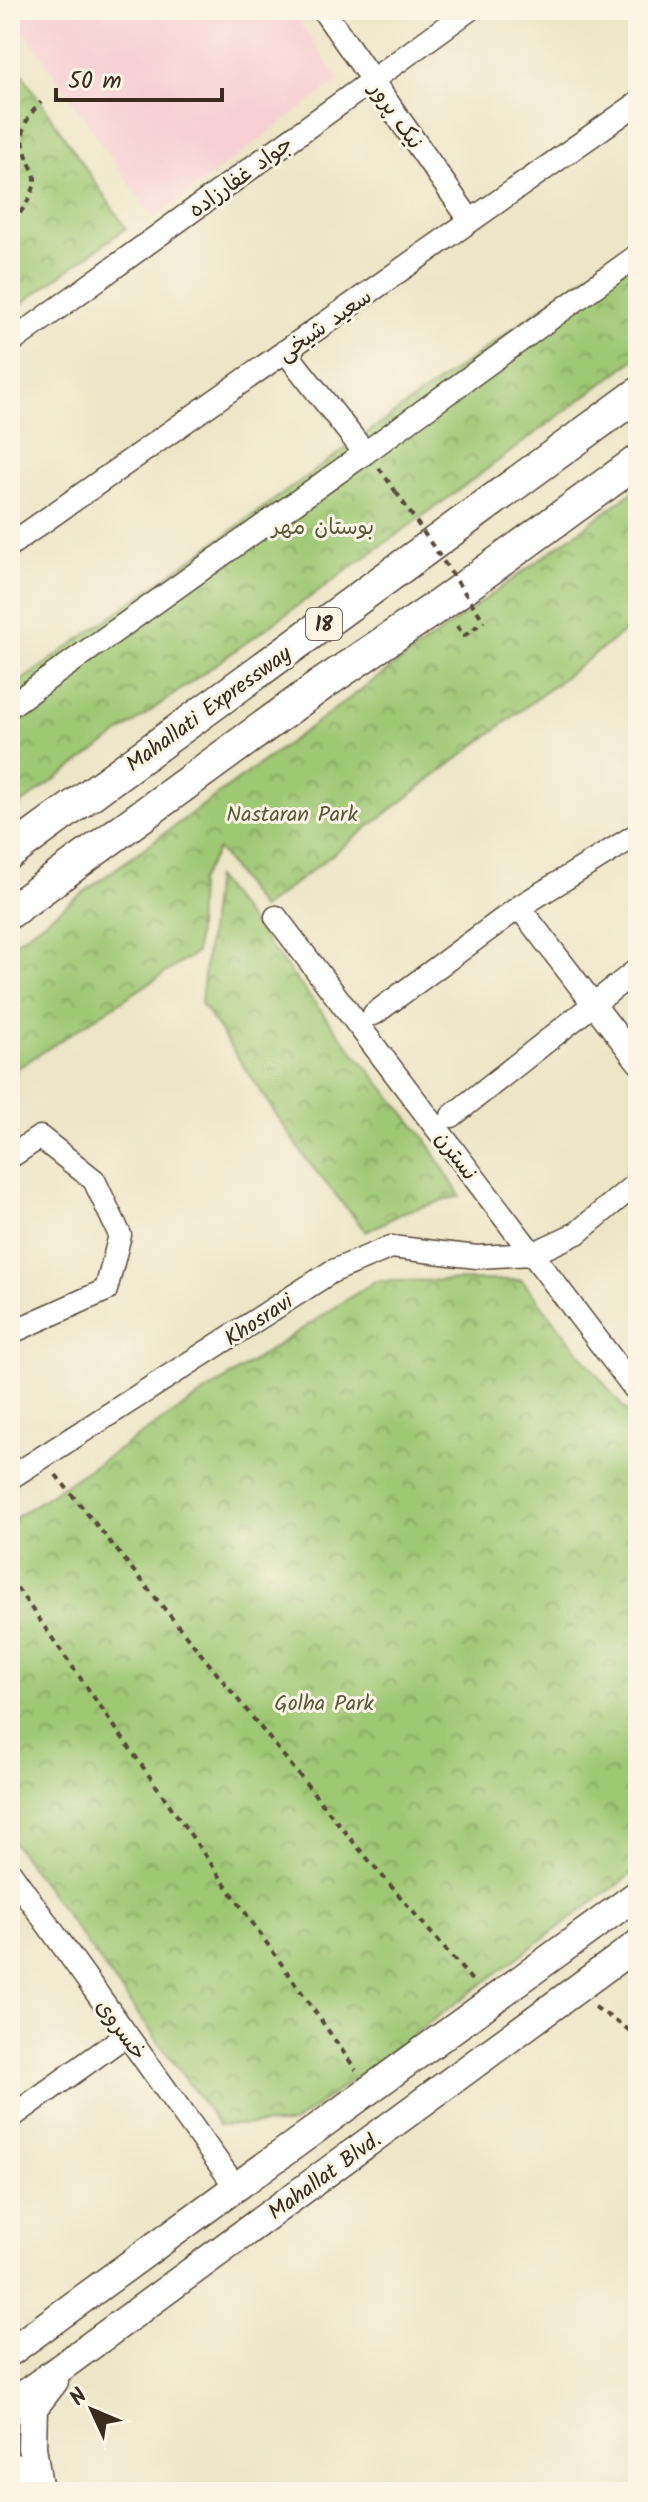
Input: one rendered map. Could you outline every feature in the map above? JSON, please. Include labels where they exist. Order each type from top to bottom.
[{"type":"highway","name":"Mahallati Expressway","points":[[10,853],[638,394]]},
{"type":"highway","name":"18","points":[[10,912],[321,685],[441,604],[638,461]]},
{"type":"highway","points":[[293,646],[285,673],[293,685],[321,685]]},
{"type":"highway","points":[[165,740],[196,743],[202,755],[188,782]]},
{"type":"main road","name":"Mahallat Blvd.","points":[[10,2352],[22,2334],[235,2186],[638,1894]]},
{"type":"main road","name":"Mahallat Blvd.","points":[[10,2405],[638,1944]]},
{"type":"main road","points":[[39,2492],[32,2447],[33,2408],[68,2362]]},
{"type":"main road","points":[[10,2466],[33,2492]]},
{"type":"street","name":"نیک پرور","points":[[323,10],[470,220]]},
{"type":"street","name":"جواد غفارزاده","points":[[10,343],[469,10]]},
{"type":"street","name":"سعید شیخی","points":[[10,545],[638,103]]},
{"type":"street","points":[[10,706],[638,255]]},
{"type":"street","points":[[285,351],[365,453]]},
{"type":"street","points":[[374,1014],[519,907],[638,834]]},
{"type":"street","points":[[519,907],[638,1062]]},
{"type":"street","name":"نسترن","points":[[276,917],[532,1254],[634,1379]]},
{"type":"street","points":[[452,1116],[638,969]]},
{"type":"street","points":[[10,1157],[40,1137],[94,1180],[120,1235],[106,1290],[10,1333]]},
{"type":"street","points":[[532,1254],[577,1233],[638,1182]]},
{"type":"street","name":"Khosravi","points":[[10,1478],[331,1272],[391,1247],[477,1257],[532,1254]]},
{"type":"street","name":"خسروی","points":[[10,1872],[18,1901],[126,2035],[235,2186]]},
{"type":"street","points":[[10,2118],[126,2035]]},
{"type":"path","points":[[20,213],[30,198],[35,177],[25,149],[23,132],[28,116],[41,102]]},
{"type":"path","points":[[380,470],[484,621],[464,636]]},
{"type":"path","points":[[42,1457],[355,1844],[489,2001]]},
{"type":"path","points":[[10,1578],[369,2088]]},
{"type":"path","points":[[573,1992],[638,2036]]},
{"type":"shaded area","points":[[10,10],[291,10],[339,80],[153,219]]},
{"type":"green space","points":[[10,56],[126,228],[10,312]]},
{"type":"green space","name":"بوستان مهر","points":[[638,239],[638,357],[452,495],[10,812],[10,689]]},
{"type":"green space","name":"Nastaran Park","points":[[638,488],[638,621],[261,909],[218,849],[199,882],[196,953],[10,1073],[10,946]]},
{"type":"green space","points":[[215,877],[425,1138],[460,1196],[404,1212],[366,1232],[306,1159],[201,1003]]},
{"type":"green space","name":"Golha Park","points":[[522,1280],[638,1426],[638,1869],[292,2124],[219,2125],[10,1838],[10,1521],[375,1281]]}]
